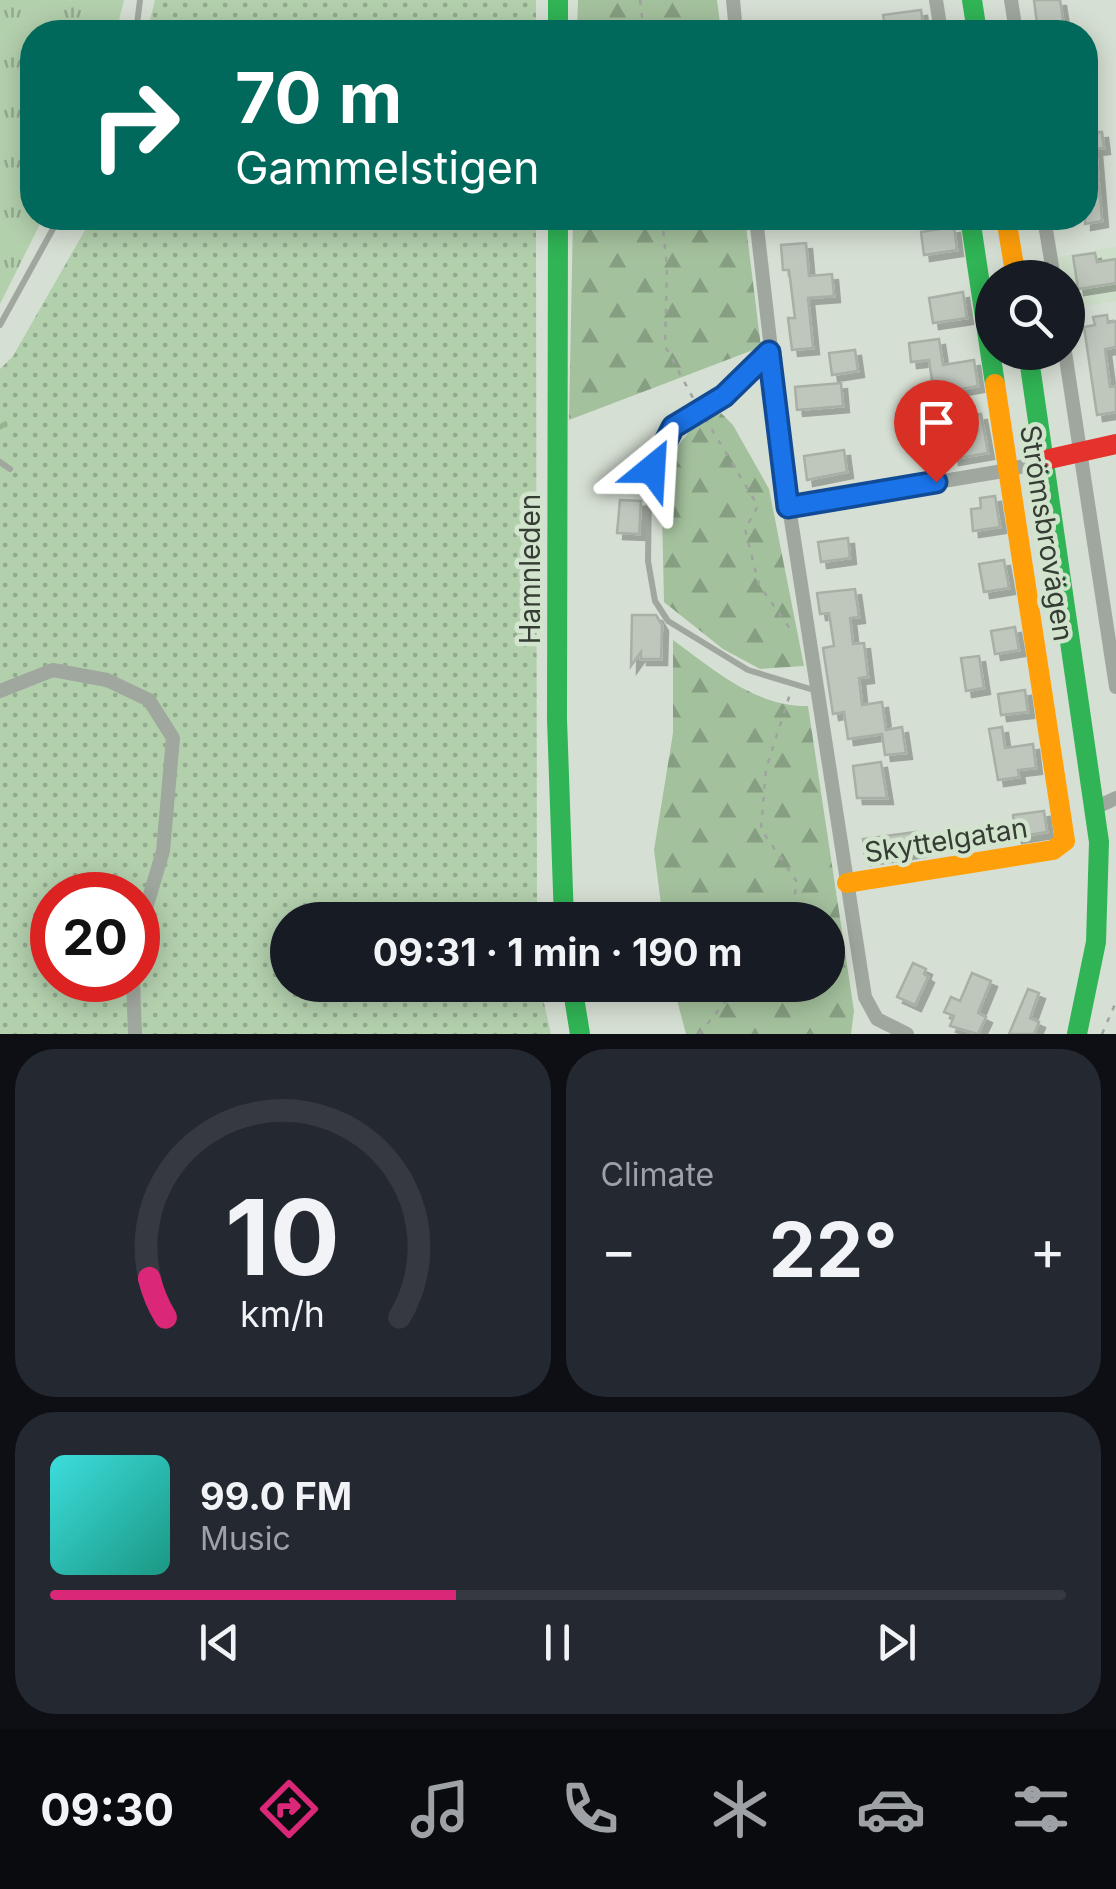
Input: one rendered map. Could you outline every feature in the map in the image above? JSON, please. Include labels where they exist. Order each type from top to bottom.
[{"type":"street","name":"Hamnleden","points":[[558,230],[558,719],[563,902]]},
{"type":"street","points":[[757,230],[788,507],[867,1004],[877,1019],[907,1034]]},
{"type":"street","name":"Strömsbrovägen","points":[[972,230],[1066,832],[1064,844],[1053,850]]},
{"type":"street","points":[[1008,230],[1013,260]]},
{"type":"street","points":[[1046,230],[1051,260]]},
{"type":"street","name":"Strömsbrovägen","points":[[1031,370],[1106,802],[1108,846],[1096,942],[1077,1034]]},
{"type":"street","name":"Strömsbrovägen","points":[[1068,370],[1116,687]]},
{"type":"street","points":[[788,507],[1009,470],[1080,449],[1116,444]]},
{"type":"street","points":[[0,691],[53,670],[107,680],[149,700],[173,738],[163,851],[157,872]]},
{"type":"street","name":"Skyttelgatan","points":[[847,884],[1053,850]]},
{"type":"street","points":[[134,1002],[135,1034]]},
{"type":"street","points":[[575,1002],[580,1034]]},
{"type":"lane","points":[[0,325],[52,230]]},
{"type":"lane","points":[[769,352],[724,396],[668,432],[652,469],[648,561],[656,601],[668,622],[748,670],[818,692]]},
{"type":"lane","points":[[0,462],[10,470]]},
{"type":"path","points":[[663,230],[667,268],[664,346],[758,506],[745,529],[759,585],[799,641]]},
{"type":"path","points":[[793,685],[766,769],[761,828],[797,882],[793,902]]},
{"type":"path","points":[[699,1034],[725,1002]]},
{"type":"path","points":[[1102,1034],[1116,1002]]},
{"type":"shaded area","points":[[1116,247],[1116,301],[1085,306],[1085,260],[1058,257]]},
{"type":"green space","points":[[0,0],[124,0],[119,20],[20,20],[20,230],[37,230],[0,304]]},
{"type":"green space","points":[[155,0],[536,0],[536,20],[150,20]]},
{"type":"green space","points":[[578,0],[717,0],[720,20],[577,20]]},
{"type":"green space","points":[[85,230],[536,230],[537,902],[270,902],[270,1002],[544,1002],[551,1034],[0,1034],[0,369],[13,356]]},
{"type":"green space","points":[[573,230],[746,230],[761,347],[569,420]]},
{"type":"green space","points":[[721,413],[733,425],[769,489],[804,666],[760,669],[723,649],[664,602],[661,467],[697,422]]},
{"type":"green space","points":[[673,640],[736,685],[771,700],[808,706],[838,902],[661,902],[654,850],[673,733]]},
{"type":"green space","points":[[845,951],[854,1011],[851,1034],[686,1034],[678,1002],[845,1002]]},
{"type":"building","points":[[1034,0],[1060,0],[1063,20],[1036,20]]},
{"type":"building","points":[[921,10],[922,20],[884,20],[883,15]]},
{"type":"building","points":[[1098,132],[1102,132],[1104,148],[1098,149]]},
{"type":"building","points":[[1098,173],[1102,221],[1098,222]]},
{"type":"building","points":[[954,230],[957,250],[924,255],[921,232]]},
{"type":"building","points":[[806,243],[809,276],[832,274],[834,296],[808,298],[813,348],[792,350],[788,318],[795,318],[789,270],[783,270],[781,245]]},
{"type":"building","points":[[1095,253],[1097,262],[1116,259],[1116,283],[1085,288],[1085,260],[1074,260],[1073,256]]},
{"type":"building","points":[[963,292],[967,318],[933,323],[929,298]]},
{"type":"building","points":[[1107,315],[1108,323],[1116,321],[1116,347],[1105,349],[1110,387],[1116,386],[1116,412],[1097,415],[1085,334],[1085,327],[1095,325],[1093,317]]},
{"type":"building","points":[[939,339],[943,365],[974,360],[978,386],[934,394],[929,360],[911,362],[909,343]]},
{"type":"building","points":[[855,350],[858,371],[832,375],[829,353]]},
{"type":"building","points":[[841,383],[843,406],[797,410],[795,387]]},
{"type":"building","points":[[981,414],[988,453],[953,459],[949,426],[960,425],[963,417]]},
{"type":"building","points":[[844,450],[847,472],[807,480],[804,456]]},
{"type":"building","points":[[995,496],[1000,527],[973,531],[971,509],[981,508],[980,498]]},
{"type":"building","points":[[620,500],[641,501],[639,534],[617,533]]},
{"type":"building","points":[[848,538],[850,558],[821,562],[818,542]]},
{"type":"building","points":[[1004,560],[1009,588],[984,592],[979,564]]},
{"type":"building","points":[[855,589],[859,617],[850,618],[853,644],[864,643],[868,677],[859,678],[862,705],[882,702],[886,730],[902,727],[906,753],[885,755],[882,734],[848,739],[844,712],[833,714],[823,648],[834,646],[829,613],[820,614],[817,593]]},
{"type":"building","points":[[632,615],[656,615],[662,625],[661,659],[641,659],[641,652],[631,666]]},
{"type":"building","points":[[1015,627],[1019,650],[995,654],[991,631]]},
{"type":"building","points":[[979,656],[984,688],[966,691],[961,658]]},
{"type":"building","points":[[1025,690],[1028,712],[1001,715],[998,694]]},
{"type":"building","points":[[1002,727],[1005,748],[1033,744],[1036,768],[1018,770],[1019,777],[998,780],[989,729]]},
{"type":"building","points":[[881,762],[887,798],[857,798],[853,766]]},
{"type":"building","points":[[1044,811],[1047,832],[1016,837],[1013,815]]},
{"type":"building","points":[[916,832],[919,851],[865,859],[863,839]]},
{"type":"building","points":[[913,963],[926,969],[924,974],[928,977],[915,1005],[897,997]]},
{"type":"building","points":[[972,973],[991,981],[978,1013],[986,1017],[978,1034],[950,1026],[954,1016],[944,1012],[951,997],[960,1001]]},
{"type":"building","points":[[1028,989],[1039,993],[1030,1018],[1039,1022],[1034,1034],[1009,1034]]},
{"type":"waterway","points":[[0,427],[5,424]]},
{"type":"traffic: fast","points":[[558,0],[558,20]]},
{"type":"traffic: fast","points":[[972,0],[975,20]]},
{"type":"traffic: fast","points":[[558,230],[557,719],[563,902]]},
{"type":"traffic: fast","points":[[972,230],[995,384]]},
{"type":"traffic: fast","points":[[1031,370],[1099,842],[1096,942],[1077,1034]]},
{"type":"traffic: fast","points":[[575,1002],[580,1034]]},
{"type":"traffic: slow","points":[[1008,230],[1013,260]]},
{"type":"traffic: slow","points":[[847,883],[1053,850],[1065,841],[995,384]]},
{"type":"traffic: jam","points":[[1045,460],[1116,444]]},
{"type":"route","points":[[652,469],[673,427],[724,396],[769,352],[788,507],[936,482]]}]
